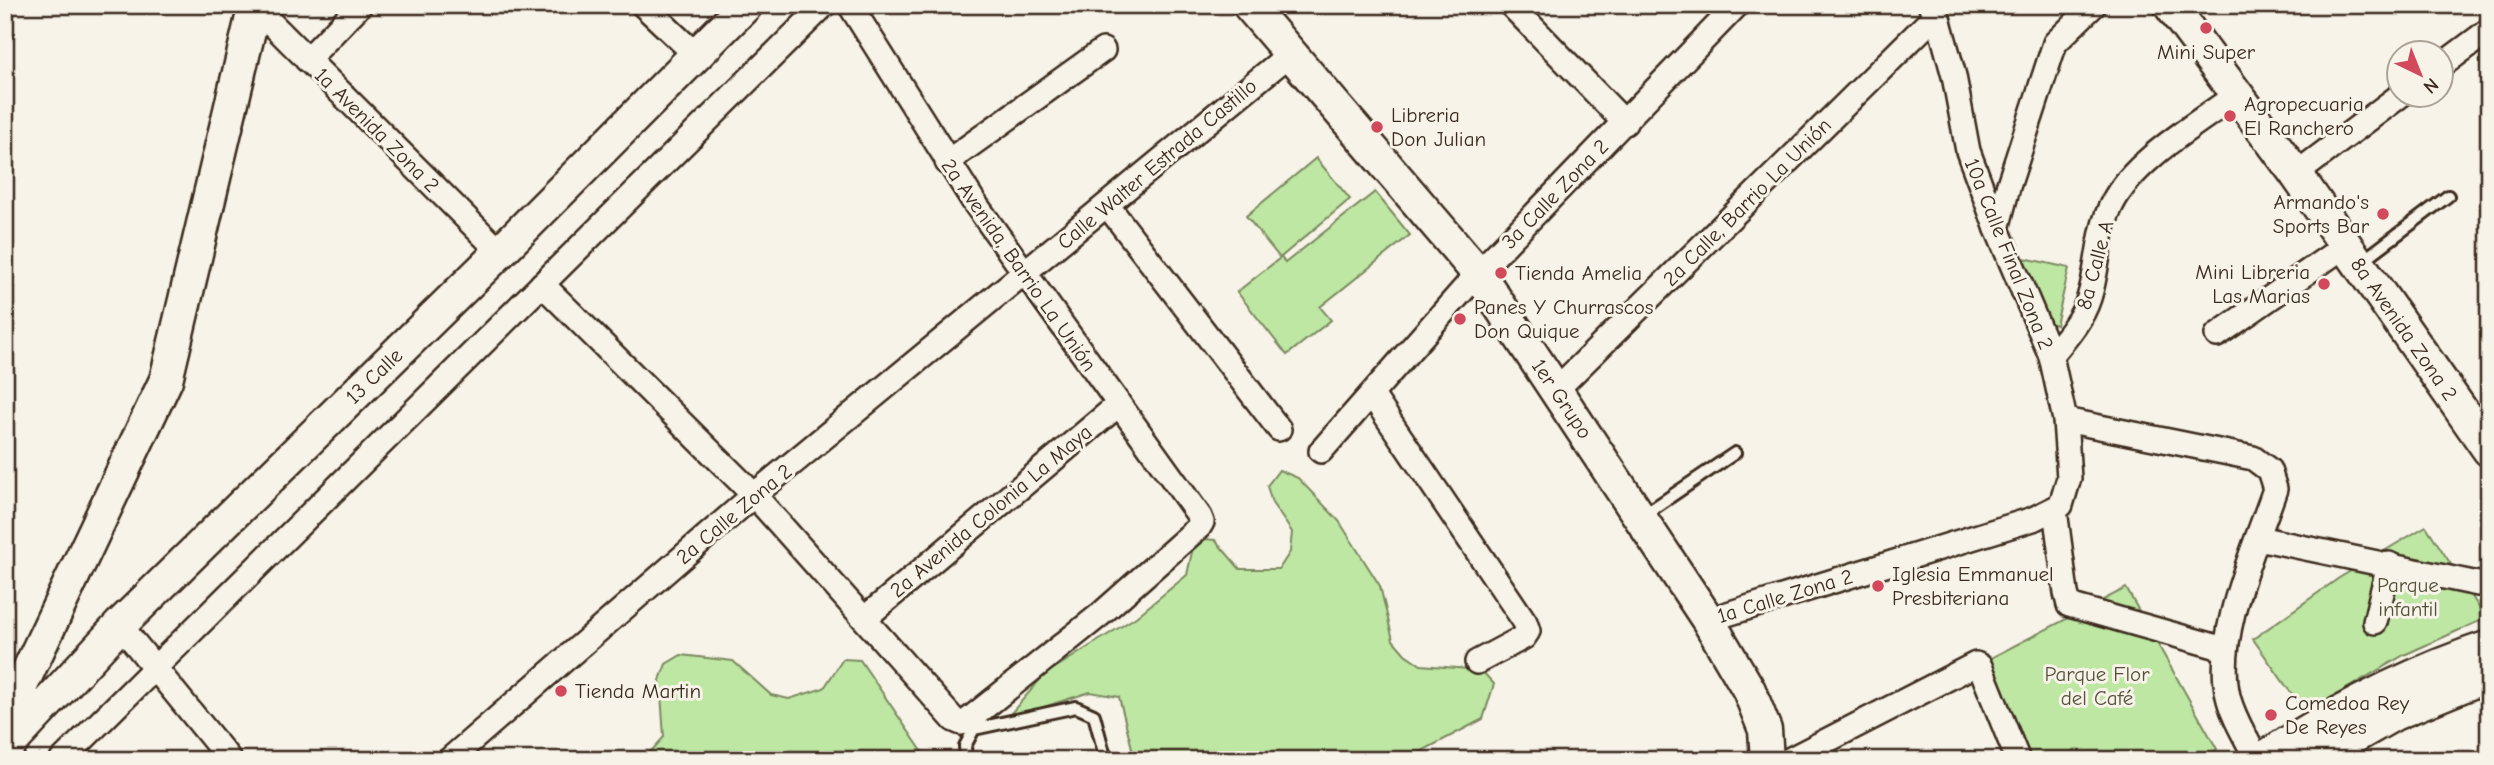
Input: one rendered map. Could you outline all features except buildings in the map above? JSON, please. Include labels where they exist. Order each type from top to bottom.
[{"type":"street","points":[[307,60],[360,5]]},
{"type":"street","points":[[642,5],[696,55]]},
{"type":"street","name":"13 Calle","points":[[5,749],[120,625],[500,252],[746,5]]},
{"type":"street","points":[[62,760],[824,5]]},
{"type":"street","name":"2a Avenida, Barrio La Unión","points":[[850,5],[947,162],[1024,275],[1202,522],[1101,614],[966,722],[954,720],[865,618]]},
{"type":"street","name":"1er Grupo","points":[[1249,5],[1478,273],[1708,620],[1749,690],[1765,730],[1767,760]]},
{"type":"street","points":[[1511,5],[1625,123]]},
{"type":"street","name":"3a Calle Zona 2","points":[[1321,451],[1478,273],[1737,5]]},
{"type":"street","points":[[1997,229],[2055,43],[2094,5]]},
{"type":"street","name":"8a Avenida Zona 2","points":[[2170,5],[2296,174],[2489,450]]},
{"type":"street","points":[[5,720],[166,380],[255,6]]},
{"type":"street","name":"1a Avenida Zona 2","points":[[255,6],[500,252]]},
{"type":"street","name":"10a Calle Final Zona 2","points":[[1934,10],[1954,76],[1968,151],[1997,229],[2051,356],[2065,419],[2069,478],[2058,507]]},
{"type":"street","name":"2a Calle, Barrio La Unión","points":[[1556,390],[1934,10]]},
{"type":"street","points":[[2456,54],[2489,30]]},
{"type":"street","points":[[947,162],[1104,50]]},
{"type":"street","name":"Calle Walter Estrada Castillo","points":[[1024,275],[1291,53]]},
{"type":"street","name":"8a Calle A","points":[[2051,356],[2080,318],[2089,299],[2103,230],[2111,205],[2123,186],[2141,165],[2236,95]]},
{"type":"street","points":[[2296,174],[2386,106]]},
{"type":"street","points":[[1107,205],[1279,429]]},
{"type":"street","points":[[2217,335],[2352,254]]},
{"type":"street","name":"2a Calle Zona 2","points":[[449,760],[754,495],[1024,275]]},
{"type":"street","points":[[542,284],[754,495],[865,618]]},
{"type":"street","points":[[1372,395],[1525,622],[1528,631],[1524,637],[1477,662]]},
{"type":"street","name":"2a Avenida Colonia La Maya","points":[[865,618],[1118,405]]},
{"type":"street","points":[[2065,419],[2253,458],[2269,470],[2275,489],[2230,622],[2224,660],[2228,697],[2259,760],[2346,707],[2426,671],[2489,647]]},
{"type":"street","points":[[2058,507],[2069,606],[2225,649]]},
{"type":"street","name":"1a Calle Zona 2","points":[[1708,620],[2034,519],[2058,507]]},
{"type":"street","points":[[2258,538],[2478,584]]},
{"type":"street","points":[[2375,622],[2389,564]]},
{"type":"street","points":[[120,625],[230,760]]},
{"type":"street","points":[[1789,760],[1976,664],[1980,666],[2018,760]]},
{"type":"street","points":[[2313,760],[2394,714],[2489,675]]},
{"type":"lane","points":[[2352,254],[2448,196]]},
{"type":"lane","points":[[1640,517],[1735,453]]},
{"type":"lane","points":[[966,760],[965,746],[974,729],[1076,707],[1094,715],[1106,760]]},
{"type":"green space","points":[[1316,158],[1350,199],[1281,257],[1285,263],[1375,192],[1410,235],[1320,307],[1331,320],[1287,355],[1237,292],[1280,258],[1246,216]]},
{"type":"green space","points":[[2024,258],[2069,268],[2056,325],[2042,321],[2017,265]]},
{"type":"green space","points":[[1279,470],[1298,478],[1339,521],[1380,586],[1393,640],[1405,654],[1421,665],[1481,670],[1494,684],[1483,719],[1420,752],[1415,760],[1135,760],[1119,697],[1090,692],[1006,719],[1044,675],[1136,617],[1187,575],[1195,538],[1215,540],[1240,569],[1279,569],[1290,552],[1292,532],[1272,503],[1267,486]]},
{"type":"green space","name":"Parque infantil","points":[[2426,526],[2486,618],[2404,655],[2305,713],[2253,639],[2339,578]]},
{"type":"green space","name":"Parque Flor del Café","points":[[2126,588],[2217,749],[2202,760],[2032,760],[1983,662]]},
{"type":"green space","points":[[681,655],[733,661],[771,695],[789,699],[824,688],[843,659],[860,660],[928,760],[643,760],[664,737],[660,680],[666,664]]},
{"type":"place","name":"Mini Super","points":[[2206,28]]},
{"type":"place","name":"Agropecuaria El Ranchero","points":[[2230,116]]},
{"type":"place","name":"Libreria Don Julian","points":[[1377,127]]},
{"type":"place","name":"Armando's Sports Bar","points":[[2383,214]]},
{"type":"place","name":"Tienda Amelia","points":[[1501,273]]},
{"type":"place","name":"Mini Libreria Las Marias","points":[[2324,284]]},
{"type":"place","name":"Panes Y Churrascos Don Quique","points":[[1460,319]]},
{"type":"place","name":"Iglesia Emmanuel Presbiteriana","points":[[1878,586]]},
{"type":"place","name":"Tienda Martin","points":[[561,691]]},
{"type":"place","name":"Comedoa Rey De Reyes","points":[[2271,715]]}]
